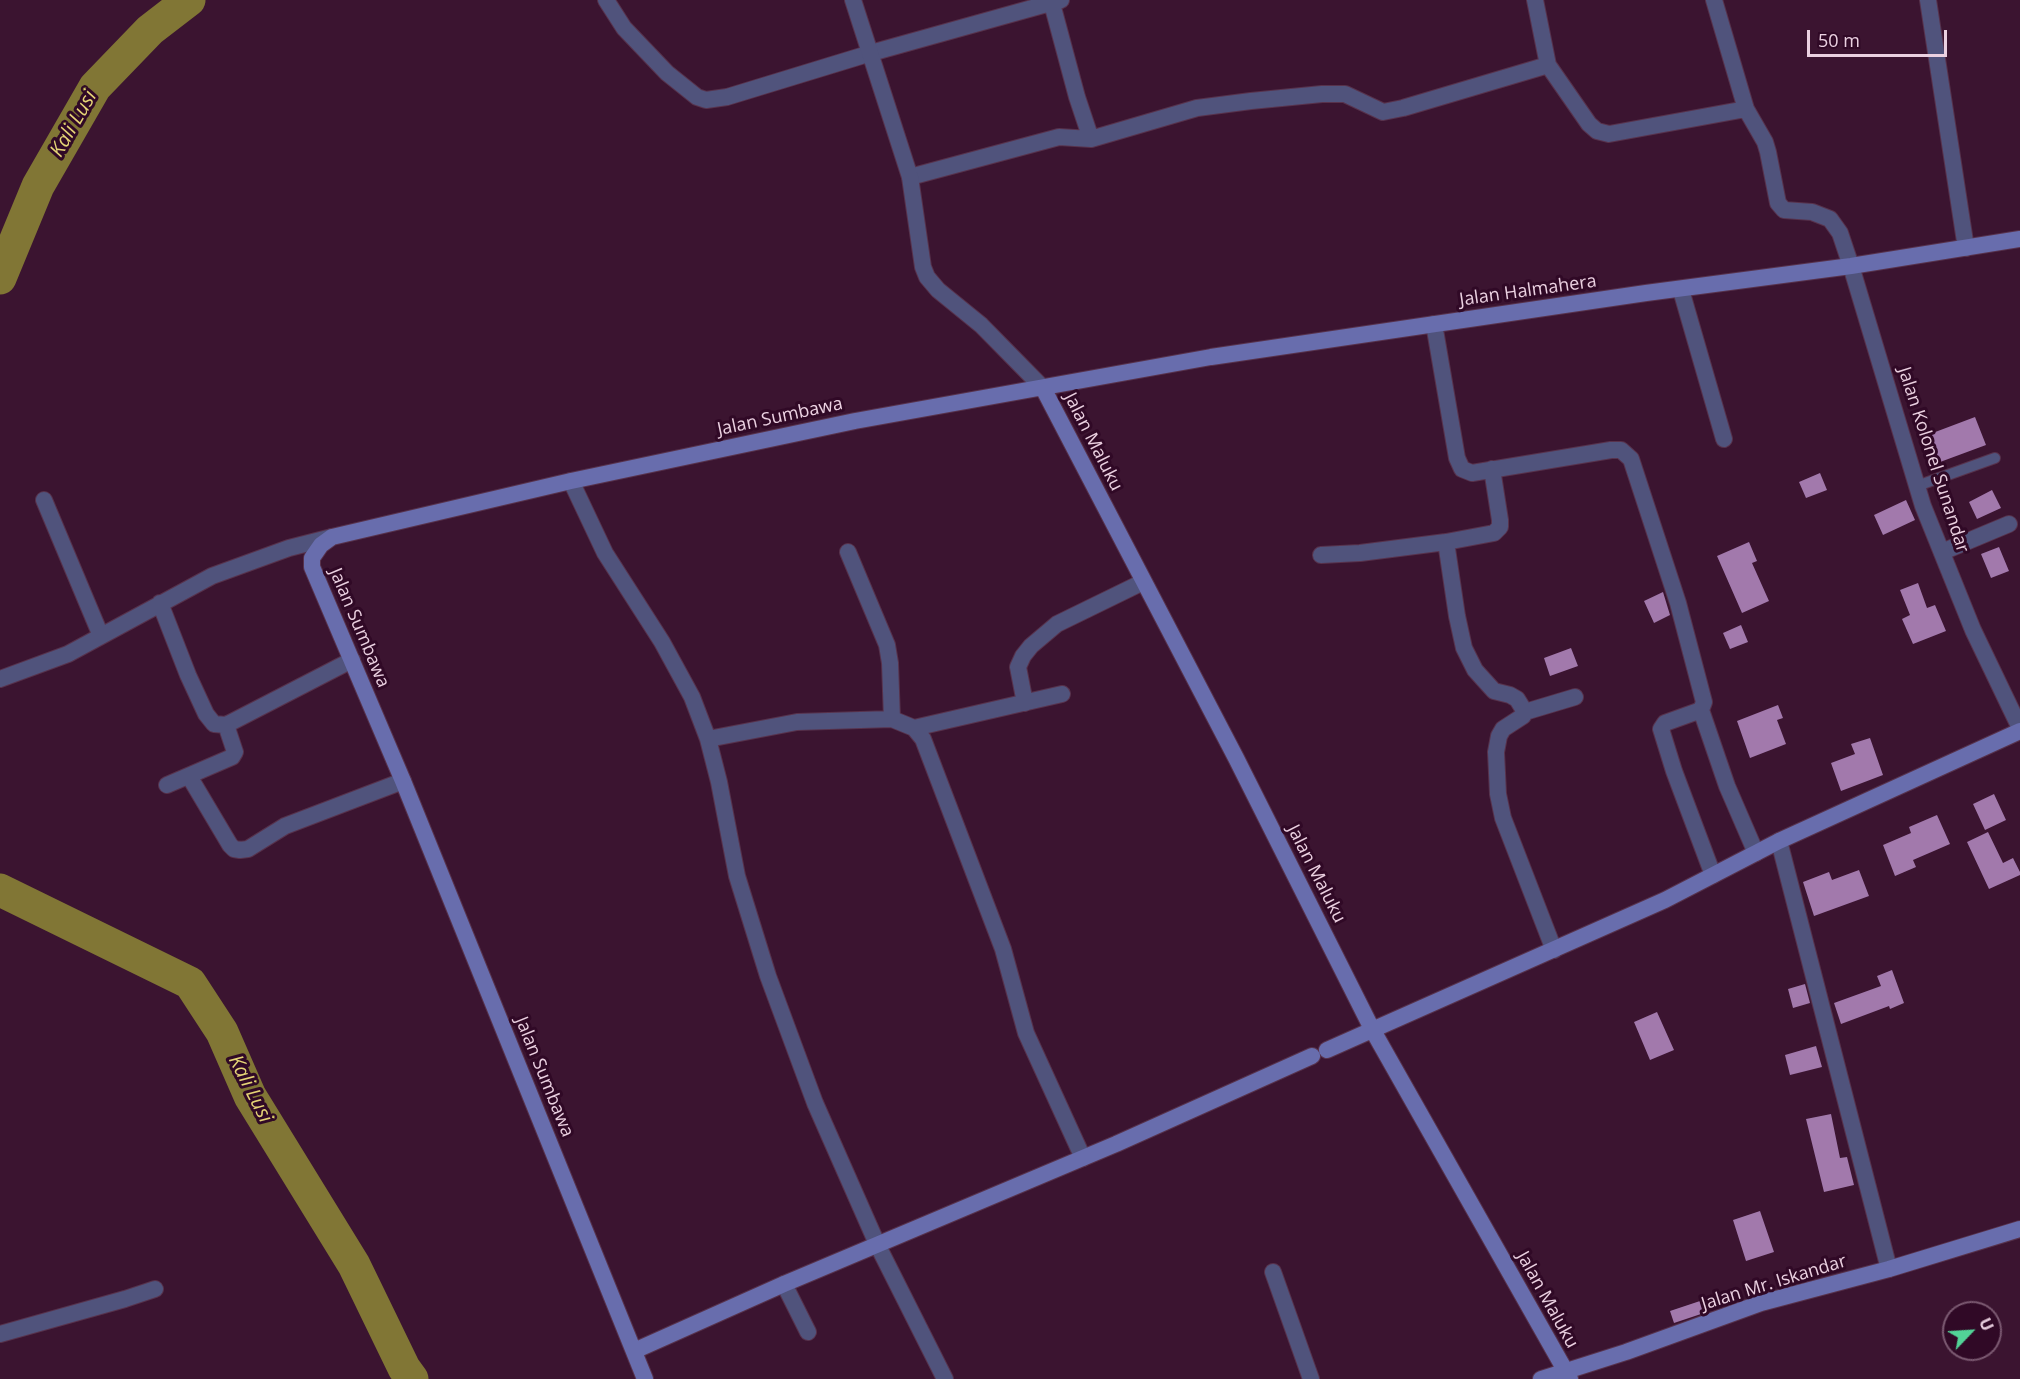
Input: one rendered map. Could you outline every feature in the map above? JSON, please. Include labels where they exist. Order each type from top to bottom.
[{"type":"main road","name":"Jalan Halmahera","points":[[1043,388],[1211,357],[1851,266],[2020,239]]},
{"type":"main road","name":"Jalan Sumbawa","points":[[645,1379],[403,782],[312,567],[312,558],[316,551],[332,537],[571,481],[855,421],[1043,388]]},
{"type":"main road","name":"Jalan Maluku","points":[[1043,388],[1236,758],[1372,1029],[1567,1375]]},
{"type":"main road","points":[[634,1351],[784,1284],[1083,1158],[1554,950],[1665,900],[1779,841],[2020,730]]},
{"type":"main road","name":"Jalan Mr. Iskandar","points":[[1541,1379],[1567,1375],[1761,1303],[1889,1269],[2020,1229]]},
{"type":"street","points":[[606,0],[624,28],[667,73],[697,97],[706,100],[727,97],[1055,1],[1077,97],[1091,139]]},
{"type":"street","points":[[853,0],[910,177],[922,267],[938,290],[981,325],[1043,388]]},
{"type":"street","points":[[1535,0],[1548,65],[1589,124],[1597,131],[1609,134],[1746,109],[1714,0]]},
{"type":"street","points":[[1928,0],[1966,248]]},
{"type":"street","points":[[910,177],[1059,137],[1091,139],[1197,108],[1310,95],[1345,94],[1383,112],[1548,65]]},
{"type":"street","name":"Jalan Kolonel Sunandar","points":[[1746,109],[1765,142],[1778,203],[1784,210],[1812,212],[1830,219],[1840,233],[1917,486],[1973,630],[2020,730]]},
{"type":"street","points":[[1681,290],[1724,439]]},
{"type":"street","points":[[1434,324],[1459,464],[1462,469],[1472,473],[1611,450],[1621,450],[1631,459],[1678,603],[1704,702],[1701,710],[1727,786],[1756,853]]},
{"type":"street","points":[[1320,555],[1360,553],[1484,537],[1494,533],[1500,527],[1492,469]]},
{"type":"street","points":[[571,481],[605,553],[662,642],[692,697],[708,739],[719,782],[737,876],[768,976],[815,1103],[878,1246],[945,1379]]},
{"type":"street","points":[[44,500],[101,636]]},
{"type":"street","points":[[1942,552],[2009,524]]},
{"type":"street","points":[[0,680],[68,654],[212,576],[289,548],[332,537]]},
{"type":"street","points":[[1446,542],[1456,615],[1464,648],[1475,670],[1494,691],[1517,699],[1525,712]]},
{"type":"street","points":[[848,552],[887,645],[892,719]]},
{"type":"street","points":[[1024,703],[1018,667],[1031,646],[1058,624],[1143,582]]},
{"type":"street","points":[[160,603],[188,675],[206,714],[214,724],[226,726],[352,660]]},
{"type":"street","points":[[914,728],[1062,694]]},
{"type":"street","points":[[1554,950],[1512,846],[1497,794],[1496,752],[1499,736],[1507,725],[1523,716],[1525,712],[1575,697]]},
{"type":"street","points":[[1701,710],[1665,723],[1661,729],[1674,771],[1713,875]]},
{"type":"street","points":[[708,739],[797,722],[892,719],[914,728],[923,739],[1003,950],[1026,1033],[1083,1158]]},
{"type":"street","points":[[167,785],[232,757],[235,752],[226,726]]},
{"type":"street","points":[[189,776],[230,845],[240,850],[248,849],[285,826],[403,782]]},
{"type":"street","points":[[1779,841],[1889,1269]]},
{"type":"street","points":[[1273,1272],[1311,1379]]},
{"type":"street","points":[[784,1284],[808,1332]]},
{"type":"street","points":[[0,1334],[155,1289]]},
{"type":"lane","points":[[1917,486],[1995,458]]},
{"type":"building","points":[[1975,417],[1986,445],[1932,465],[1922,437]]},
{"type":"building","points":[[1820,473],[1827,490],[1806,498],[1799,482]]},
{"type":"building","points":[[1992,490],[2001,508],[1977,519],[1969,502]]},
{"type":"building","points":[[1906,500],[1915,520],[1883,535],[1874,515]]},
{"type":"building","points":[[1749,542],[1757,561],[1752,563],[1769,601],[1742,613],[1717,556]]},
{"type":"building","points":[[1999,547],[2009,571],[1991,578],[1981,554]]},
{"type":"building","points":[[1918,583],[1927,608],[1935,605],[1946,631],[1913,644],[1902,619],[1910,615],[1900,590]]},
{"type":"building","points":[[1663,592],[1670,615],[1654,623],[1644,601]]},
{"type":"building","points":[[1741,625],[1748,642],[1730,649],[1723,633]]},
{"type":"building","points":[[1571,648],[1578,666],[1550,676],[1544,658]]},
{"type":"building","points":[[1778,705],[1783,718],[1777,720],[1786,744],[1750,758],[1737,721]]},
{"type":"building","points":[[1870,738],[1883,775],[1841,791],[1831,763],[1855,754],[1851,744]]},
{"type":"building","points":[[1994,794],[2006,820],[1985,830],[1973,804]]},
{"type":"building","points":[[1937,815],[1950,844],[1913,860],[1916,867],[1895,876],[1883,845],[1911,833],[1909,827]]},
{"type":"building","points":[[1988,832],[2003,863],[2013,858],[2020,872],[2020,875],[1989,889],[1967,842]]},
{"type":"building","points":[[1859,870],[1869,896],[1814,916],[1803,882],[1829,872],[1832,880]]},
{"type":"building","points":[[1892,970],[1904,1003],[1890,1009],[1889,1006],[1841,1024],[1834,1003],[1881,986],[1877,976]]},
{"type":"building","points":[[1805,984],[1810,1003],[1793,1008],[1788,989]]},
{"type":"building","points":[[1657,1012],[1674,1050],[1650,1060],[1634,1022]]},
{"type":"building","points":[[1816,1046],[1822,1067],[1790,1075],[1785,1055]]},
{"type":"building","points":[[1831,1114],[1840,1158],[1847,1157],[1854,1185],[1824,1192],[1806,1119]]},
{"type":"building","points":[[1760,1211],[1774,1252],[1746,1261],[1733,1220]]},
{"type":"building","points":[[1700,1301],[1704,1313],[1674,1323],[1670,1311]]},
{"type":"waterway","name":"Kali Lusi","points":[[0,278],[38,186],[95,87],[150,30],[189,0]]},
{"type":"waterway","name":"Kali Lusi","points":[[0,890],[190,983],[222,1032],[250,1096],[354,1265],[404,1368],[412,1379]]}]
